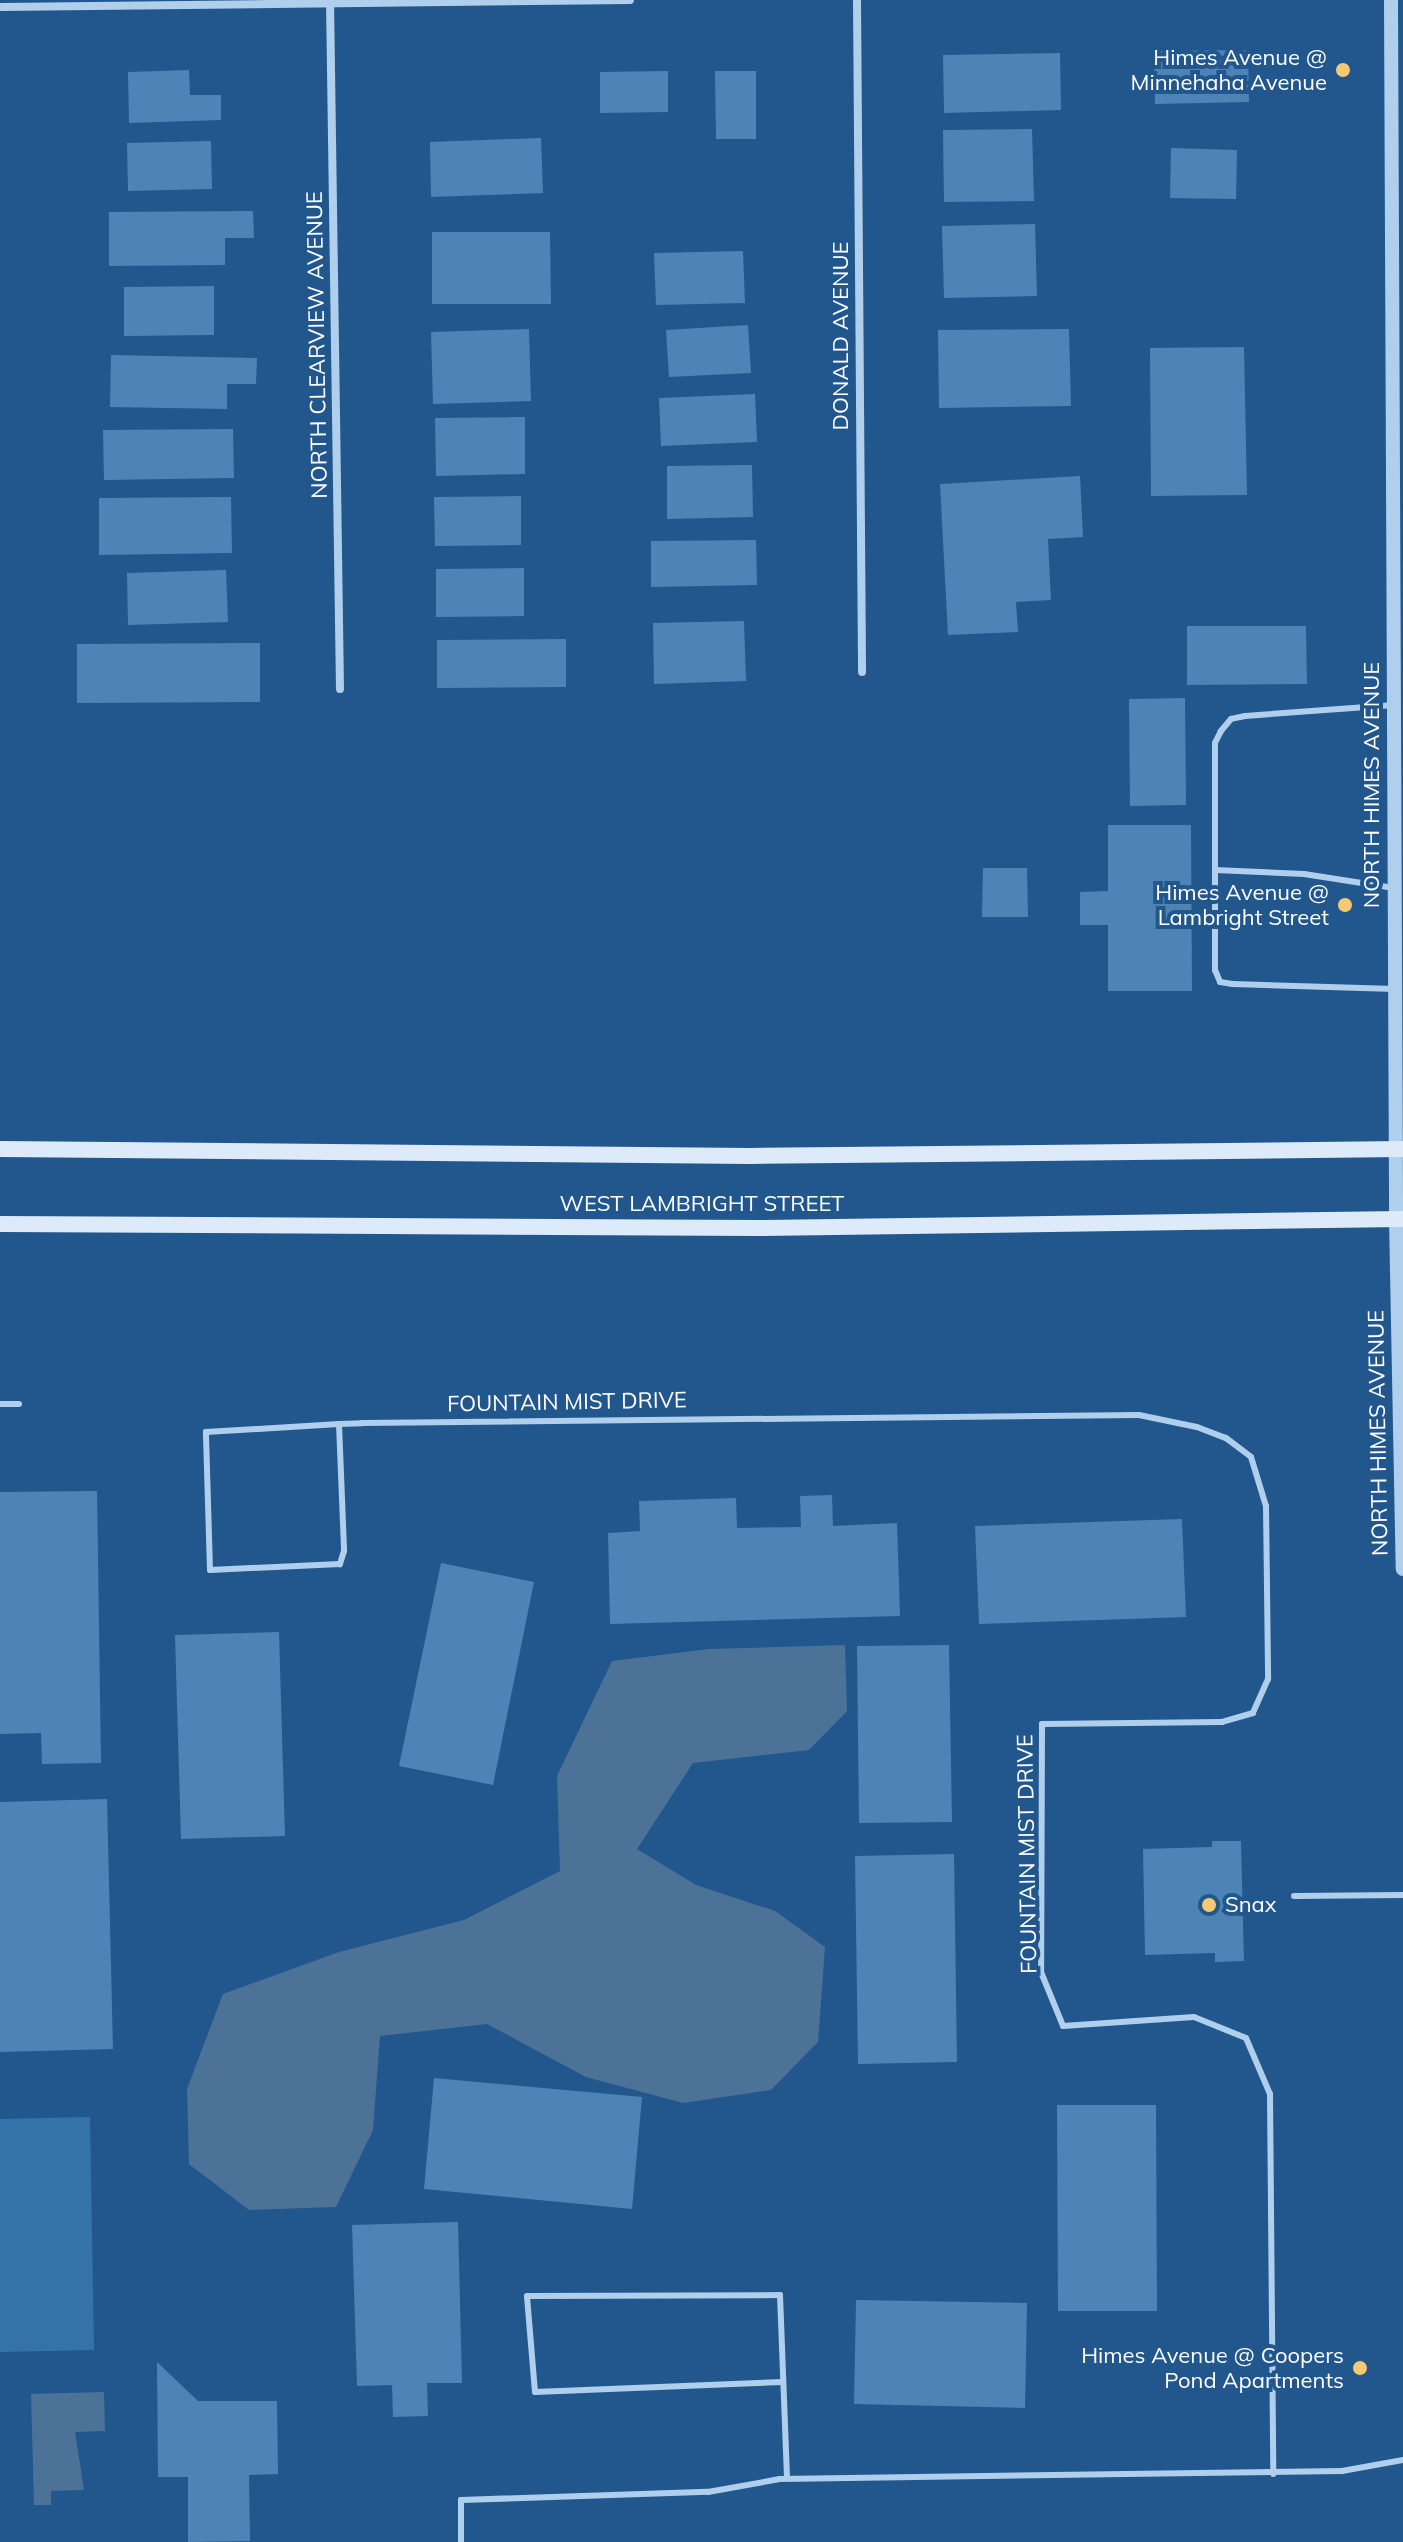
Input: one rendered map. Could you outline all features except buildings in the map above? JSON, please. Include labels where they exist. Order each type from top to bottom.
[{"type":"main road","points":[[0,1149],[750,1156],[1400,1149]]},
{"type":"main road","name":"WEST LAMBRIGHT STREET","points":[[0,1224],[759,1228],[1400,1219]]},
{"type":"street","points":[[0,7],[630,0]]},
{"type":"street","name":"DONALD AVENUE","points":[[857,0],[862,672]]},
{"type":"street","name":"NORTH HIMES AVENUE","points":[[1391,0],[1395,989],[1400,1149],[1403,1569]]},
{"type":"street","name":"NORTH CLEARVIEW AVENUE","points":[[330,2],[340,689]]},
{"type":"lane","points":[[1394,705],[1231,719],[1215,743],[1215,970],[1220,982],[1395,989]]},
{"type":"lane","points":[[1215,870],[1304,874],[1395,888]]},
{"type":"lane","points":[[0,1404],[19,1404]]},
{"type":"lane","name":"FOUNTAIN MIST DRIVE","points":[[339,1424],[344,1551],[340,1564],[210,1570],[206,1432],[339,1424],[1139,1415],[1197,1427],[1226,1438],[1251,1457],[1266,1506],[1268,1679],[1253,1713],[1222,1722],[1042,1724],[1041,1972],[1063,2026],[1194,2017],[1246,2038],[1270,2094],[1273,2474]]},
{"type":"lane","points":[[1294,1896],[1403,1895]]},
{"type":"lane","points":[[783,2382],[535,2392],[527,2296],[780,2295],[787,2478]]},
{"type":"lane","points":[[461,2542],[461,2500],[708,2492],[787,2478],[1273,2474],[1342,2471],[1403,2460]]},
{"type":"shaded area","points":[[845,1645],[847,1711],[809,1750],[693,1763],[637,1849],[696,1885],[775,1911],[825,1947],[818,2042],[771,2090],[683,2103],[586,2077],[487,2024],[380,2036],[373,2130],[336,2207],[249,2210],[189,2164],[187,2089],[223,1994],[339,1952],[464,1920],[560,1871],[557,1776],[612,1661],[709,1649]]},
{"type":"shaded area","points":[[90,2117],[94,2350],[0,2352],[0,2119]]},
{"type":"shaded area","points":[[104,2392],[105,2431],[75,2432],[84,2490],[51,2491],[51,2505],[34,2505],[31,2394]]},
{"type":"place","name":"Himes Avenue @ Minnehaha Avenue","points":[[1343,70]]},
{"type":"place","name":"Himes Avenue @ Lambright Street","points":[[1345,905]]},
{"type":"place","name":"Snax","points":[[1209,1905]]},
{"type":"place","name":"Himes Avenue @ Coopers Pond Apartments","points":[[1360,2368]]}]
